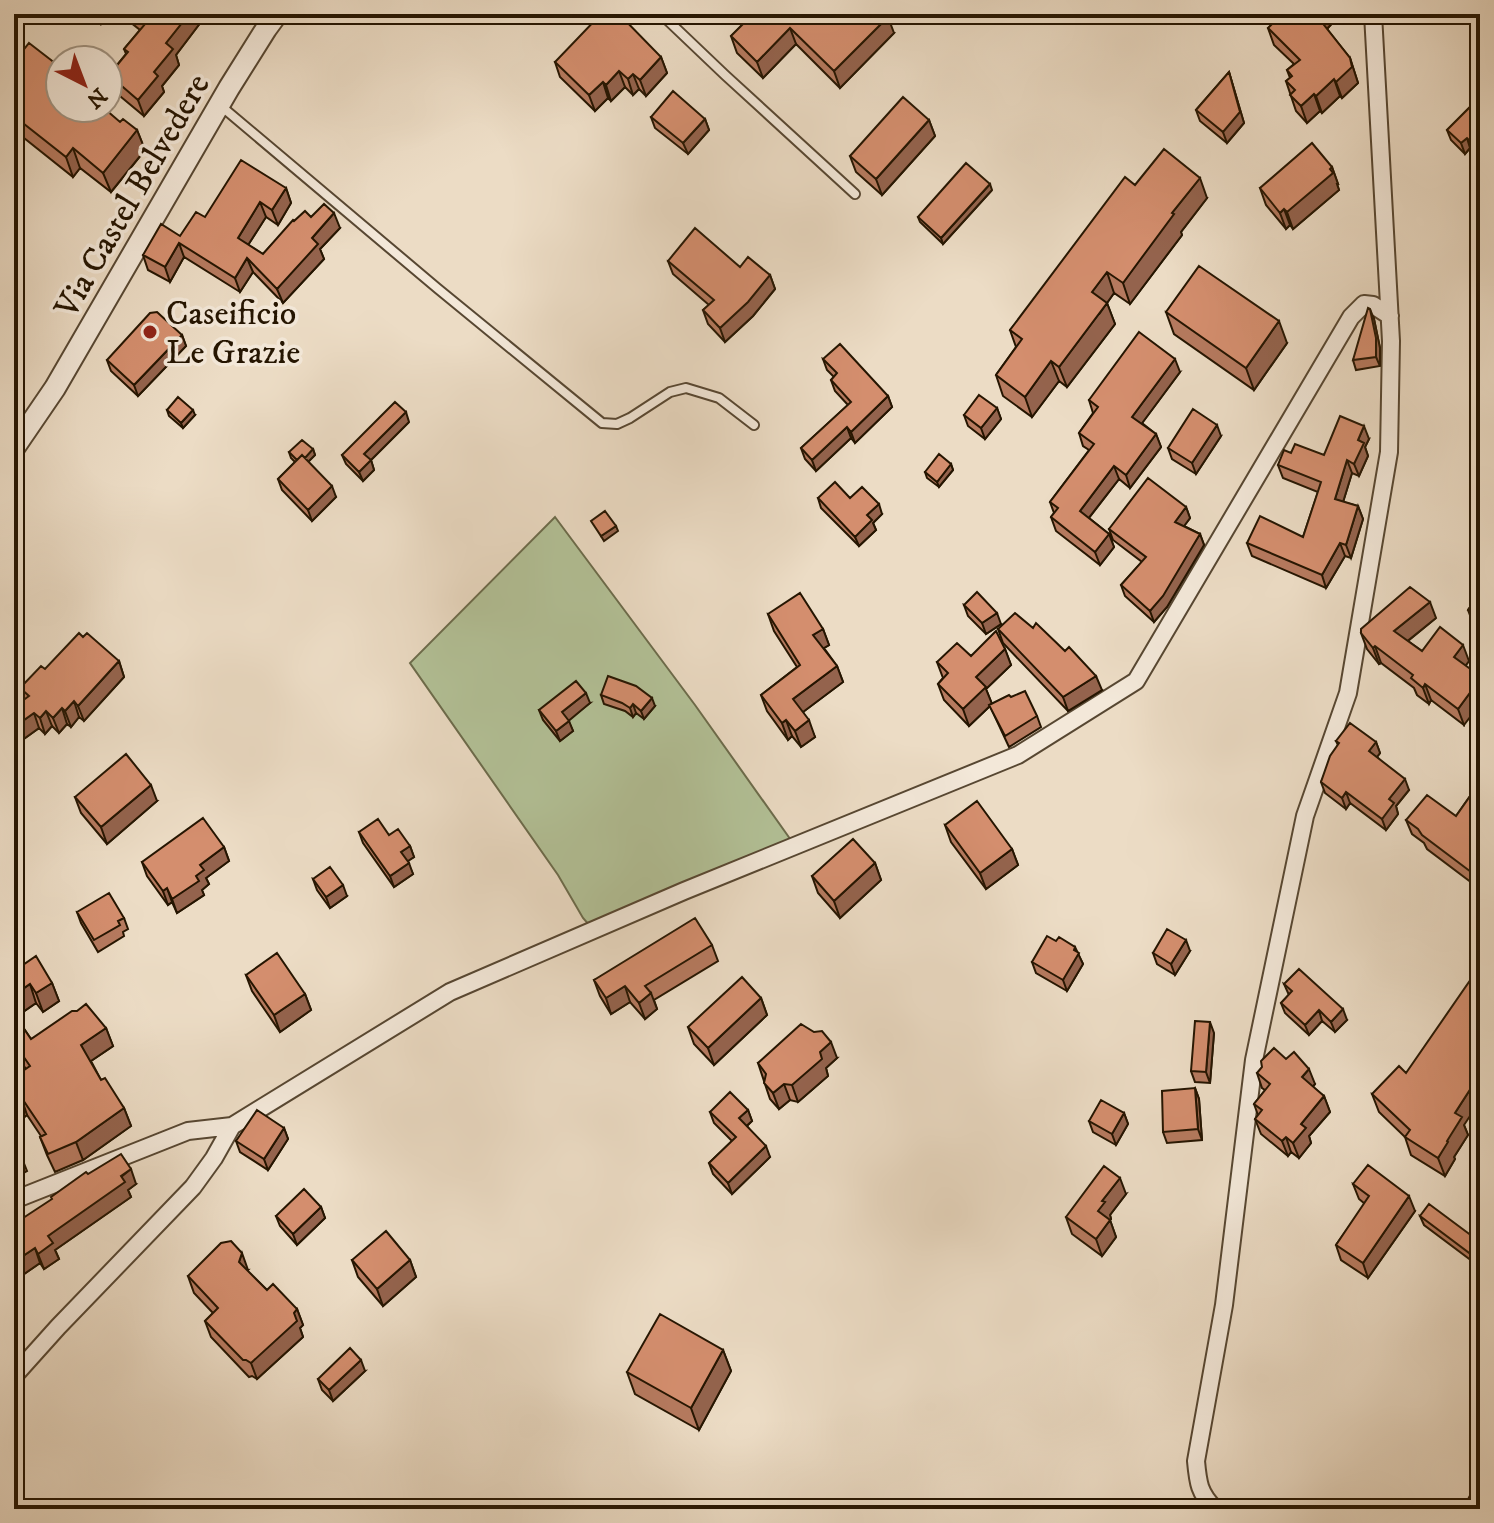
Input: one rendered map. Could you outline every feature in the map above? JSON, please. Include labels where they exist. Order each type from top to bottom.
[{"type":"main road","points":[[1477,1509],[1480,1502]]},
{"type":"street","name":"Via Castel Belvedere","points":[[14,448],[55,388],[219,105],[277,14]]},
{"type":"street","points":[[1215,1509],[1198,1486],[1196,1461],[1224,1305],[1254,1060],[1305,816],[1348,693],[1389,452],[1391,341],[1373,14]]},
{"type":"street","points":[[14,1200],[188,1131],[232,1126],[450,992],[684,891],[1018,755],[1136,681],[1351,317],[1364,304],[1373,305],[1390,316]]},
{"type":"street","points":[[14,1376],[193,1187],[232,1126]]},
{"type":"lane","points":[[661,14],[855,194]]},
{"type":"lane","points":[[219,105],[602,423],[617,424],[670,392],[686,388],[719,398],[754,425]]},
{"type":"green space","points":[[555,517],[793,843],[590,926],[410,663]]},
{"type":"building","points":[[135,14],[189,14],[166,43],[173,49],[154,72],[158,76],[138,100],[124,88],[124,57],[128,52],[124,49],[146,23]]},
{"type":"building","points":[[601,14],[619,14],[661,57],[640,80],[633,74],[628,79],[619,71],[606,85],[603,82],[589,95],[555,62]]},
{"type":"building","points":[[753,14],[885,14],[888,17],[834,71],[790,28],[757,62],[731,36]]},
{"type":"building","points":[[1268,14],[1319,14],[1317,16],[1350,58],[1352,67],[1301,106],[1290,95],[1295,90],[1286,81],[1292,76],[1287,70],[1300,60],[1268,28],[1275,21]]},
{"type":"building","points":[[29,43],[44,55],[44,124],[124,124],[124,120],[137,130],[103,173],[73,148],[66,157],[14,116],[14,62]]},
{"type":"building","points":[[1229,72],[1240,112],[1223,132],[1196,110]]},
{"type":"building","points":[[673,91],[705,119],[683,143],[651,117]]},
{"type":"building","points":[[903,97],[929,120],[876,179],[850,156]]},
{"type":"building","points":[[1480,97],[1480,151],[1467,138],[1461,143],[1447,130]]},
{"type":"building","points":[[1312,143],[1332,167],[1333,173],[1287,212],[1284,209],[1280,213],[1260,188]]},
{"type":"building","points":[[1164,149],[1200,178],[1123,283],[1107,272],[1092,292],[1107,303],[1059,367],[1051,361],[1025,397],[996,375],[1022,339],[1010,330],[1125,177],[1135,185]]},
{"type":"building","points":[[241,160],[286,188],[272,210],[260,202],[238,238],[263,254],[305,211],[311,217],[324,204],[334,213],[312,238],[318,244],[277,289],[247,258],[235,278],[179,243],[165,267],[143,255],[161,224],[180,236],[196,212],[205,217]]},
{"type":"building","points":[[966,163],[990,184],[941,238],[918,217]]},
{"type":"building","points":[[695,228],[740,267],[748,257],[770,275],[748,302],[720,328],[703,310],[714,300],[668,261]]},
{"type":"building","points":[[1199,266],[1279,321],[1246,368],[1166,312]]},
{"type":"building","points":[[1368,308],[1376,338],[1376,357],[1353,360]]},
{"type":"building","points":[[157,312],[182,335],[134,385],[107,360],[150,313]]},
{"type":"building","points":[[1139,332],[1175,359],[1132,417],[1156,434],[1126,475],[1114,466],[1080,511],[1109,534],[1095,552],[1051,517],[1058,508],[1050,502],[1094,444],[1079,433],[1098,407],[1089,400]]},
{"type":"building","points":[[840,344],[888,396],[851,432],[847,427],[812,460],[801,448],[851,402],[831,380],[837,373],[823,359]]},
{"type":"building","points":[[979,395],[997,408],[981,428],[964,415]]},
{"type":"building","points":[[178,397],[193,410],[181,423],[167,410]]},
{"type":"building","points":[[395,402],[406,412],[364,454],[371,460],[359,472],[342,455]]},
{"type":"building","points":[[1193,409],[1217,425],[1192,463],[1168,448]]},
{"type":"building","points":[[1340,416],[1364,426],[1358,440],[1364,443],[1354,464],[1347,460],[1335,499],[1358,506],[1346,545],[1340,543],[1322,575],[1247,543],[1260,516],[1303,537],[1321,482],[1278,465],[1284,450],[1291,453],[1295,444],[1324,455]]},
{"type":"building","points":[[302,440],[313,449],[305,458],[302,455],[297,460],[289,452]]},
{"type":"building","points":[[939,454],[951,464],[937,482],[925,472]]},
{"type":"building","points":[[302,455],[332,486],[308,510],[278,479]]},
{"type":"building","points":[[1148,478],[1186,507],[1175,522],[1200,534],[1163,596],[1150,611],[1121,585],[1146,557],[1109,529]]},
{"type":"building","points":[[835,482],[850,498],[862,487],[879,504],[867,515],[872,520],[855,537],[818,498]]},
{"type":"building","points":[[605,511],[616,526],[601,536],[591,521]]},
{"type":"building","points":[[1410,587],[1430,602],[1394,631],[1422,651],[1440,627],[1463,645],[1454,657],[1480,676],[1458,709],[1425,684],[1423,688],[1411,678],[1413,675],[1375,646],[1373,648],[1361,633],[1361,629]]},
{"type":"building","points":[[977,592],[997,613],[982,623],[964,605]]},
{"type":"building","points":[[800,593],[823,629],[813,635],[837,666],[793,699],[809,720],[795,731],[786,720],[782,723],[761,695],[800,665],[768,614]]},
{"type":"building","points":[[1480,594],[1480,619],[1468,610]]},
{"type":"building","points":[[1015,613],[1033,628],[1036,623],[1065,651],[1069,647],[1096,676],[1063,697],[998,629]]},
{"type":"building","points":[[996,631],[1005,649],[976,677],[986,687],[963,709],[938,684],[948,673],[937,662],[957,643],[971,656]]},
{"type":"building","points":[[79,633],[83,637],[87,633],[119,661],[78,706],[74,701],[53,718],[46,711],[40,718],[34,713],[14,727],[14,707],[29,696],[20,688],[41,666],[45,669]]},
{"type":"building","points":[[608,676],[636,686],[652,698],[641,711],[633,704],[630,708],[601,695]]},
{"type":"building","points":[[576,681],[586,693],[562,712],[569,721],[556,731],[539,710]]},
{"type":"building","points":[[1025,691],[1037,716],[1005,736],[989,705]]},
{"type":"building","points":[[1350,723],[1376,742],[1369,751],[1405,779],[1389,799],[1394,803],[1382,819],[1346,792],[1342,798],[1321,782],[1330,756],[1339,743],[1336,741]]},
{"type":"building","points":[[126,754],[151,785],[101,827],[75,797]]},
{"type":"building","points":[[1480,782],[1479,878],[1406,820],[1427,795],[1456,816]]},
{"type":"building","points":[[977,801],[1012,849],[980,873],[945,825]]},
{"type":"building","points":[[203,818],[224,847],[200,865],[204,870],[196,876],[199,881],[172,899],[167,888],[163,891],[142,862]]},
{"type":"building","points":[[378,819],[389,835],[398,829],[410,846],[401,852],[409,863],[390,876],[359,832]]},
{"type":"building","points":[[853,839],[875,863],[834,901],[812,876]]},
{"type":"building","points":[[330,867],[343,885],[326,897],[313,879]]},
{"type":"building","points":[[109,893],[124,918],[118,921],[120,925],[94,940],[77,912]]},
{"type":"building","points":[[695,918],[712,945],[645,986],[651,993],[639,1003],[625,986],[606,998],[594,980]]},
{"type":"building","points":[[1167,929],[1186,940],[1171,964],[1153,953]]},
{"type":"building","points":[[1047,936],[1056,941],[1059,937],[1079,953],[1063,980],[1032,962]]},
{"type":"building","points":[[277,953],[305,994],[274,1015],[246,975]]},
{"type":"building","points":[[36,956],[52,983],[36,993],[30,984],[14,995],[14,964],[17,969]]},
{"type":"building","points":[[1480,966],[1480,1074],[1455,1113],[1462,1117],[1438,1158],[1405,1137],[1410,1130],[1372,1094],[1399,1066],[1406,1073]]},
{"type":"building","points":[[1299,969],[1343,1009],[1331,1022],[1319,1010],[1305,1025],[1281,1003],[1292,991],[1284,984]]},
{"type":"building","points":[[742,977],[761,998],[708,1048],[688,1027]]},
{"type":"building","points":[[86,1004],[106,1028],[81,1045],[101,1080],[105,1078],[124,1108],[76,1142],[48,1154],[40,1137],[46,1134],[21,1097],[14,1102],[14,1077],[30,1066],[14,1043],[14,1014],[31,1039]]},
{"type":"building","points":[[1195,1021],[1210,1022],[1206,1072],[1191,1071]]},
{"type":"building","points":[[801,1024],[814,1032],[822,1031],[831,1042],[820,1052],[822,1059],[792,1085],[784,1084],[773,1093],[764,1083],[766,1074],[758,1063]]},
{"type":"building","points":[[1274,1048],[1286,1059],[1294,1052],[1309,1069],[1302,1077],[1324,1096],[1301,1124],[1306,1128],[1293,1143],[1286,1137],[1282,1141],[1255,1119],[1262,1110],[1254,1104],[1270,1084],[1257,1073],[1262,1067],[1261,1061]]},
{"type":"building","points":[[1195,1088],[1198,1129],[1163,1132],[1162,1091]]},
{"type":"building","points":[[730,1092],[748,1110],[739,1118],[766,1146],[728,1183],[709,1163],[736,1137],[710,1112]]},
{"type":"building","points":[[1101,1100],[1124,1113],[1112,1134],[1089,1121]]},
{"type":"building","points":[[257,1110],[284,1128],[264,1159],[236,1141]]},
{"type":"building","points":[[14,1142],[21,1156],[14,1159]]},
{"type":"building","points":[[121,1154],[131,1169],[121,1176],[125,1182],[48,1236],[53,1243],[38,1254],[35,1248],[14,1262],[14,1224],[86,1172],[88,1174]]},
{"type":"building","points":[[1368,1165],[1409,1196],[1363,1263],[1336,1245],[1369,1196],[1353,1184]]},
{"type":"building","points":[[1104,1166],[1120,1178],[1098,1211],[1110,1220],[1096,1239],[1066,1217]]},
{"type":"building","points":[[304,1189],[321,1207],[293,1234],[276,1216]]},
{"type":"building","points":[[1429,1204],[1480,1242],[1480,1253],[1476,1258],[1420,1216]]},
{"type":"building","points":[[386,1231],[410,1260],[377,1289],[352,1260]]},
{"type":"building","points":[[231,1241],[242,1253],[239,1262],[267,1290],[273,1284],[297,1309],[294,1313],[297,1321],[251,1363],[243,1360],[205,1321],[218,1308],[188,1276],[221,1243]]},
{"type":"building","points":[[660,1314],[723,1350],[691,1408],[627,1372]]},
{"type":"building","points":[[350,1348],[361,1360],[329,1390],[318,1379]]},
{"type":"place","name":"Caseificio Le Grazie","points":[[150,332]]}]
